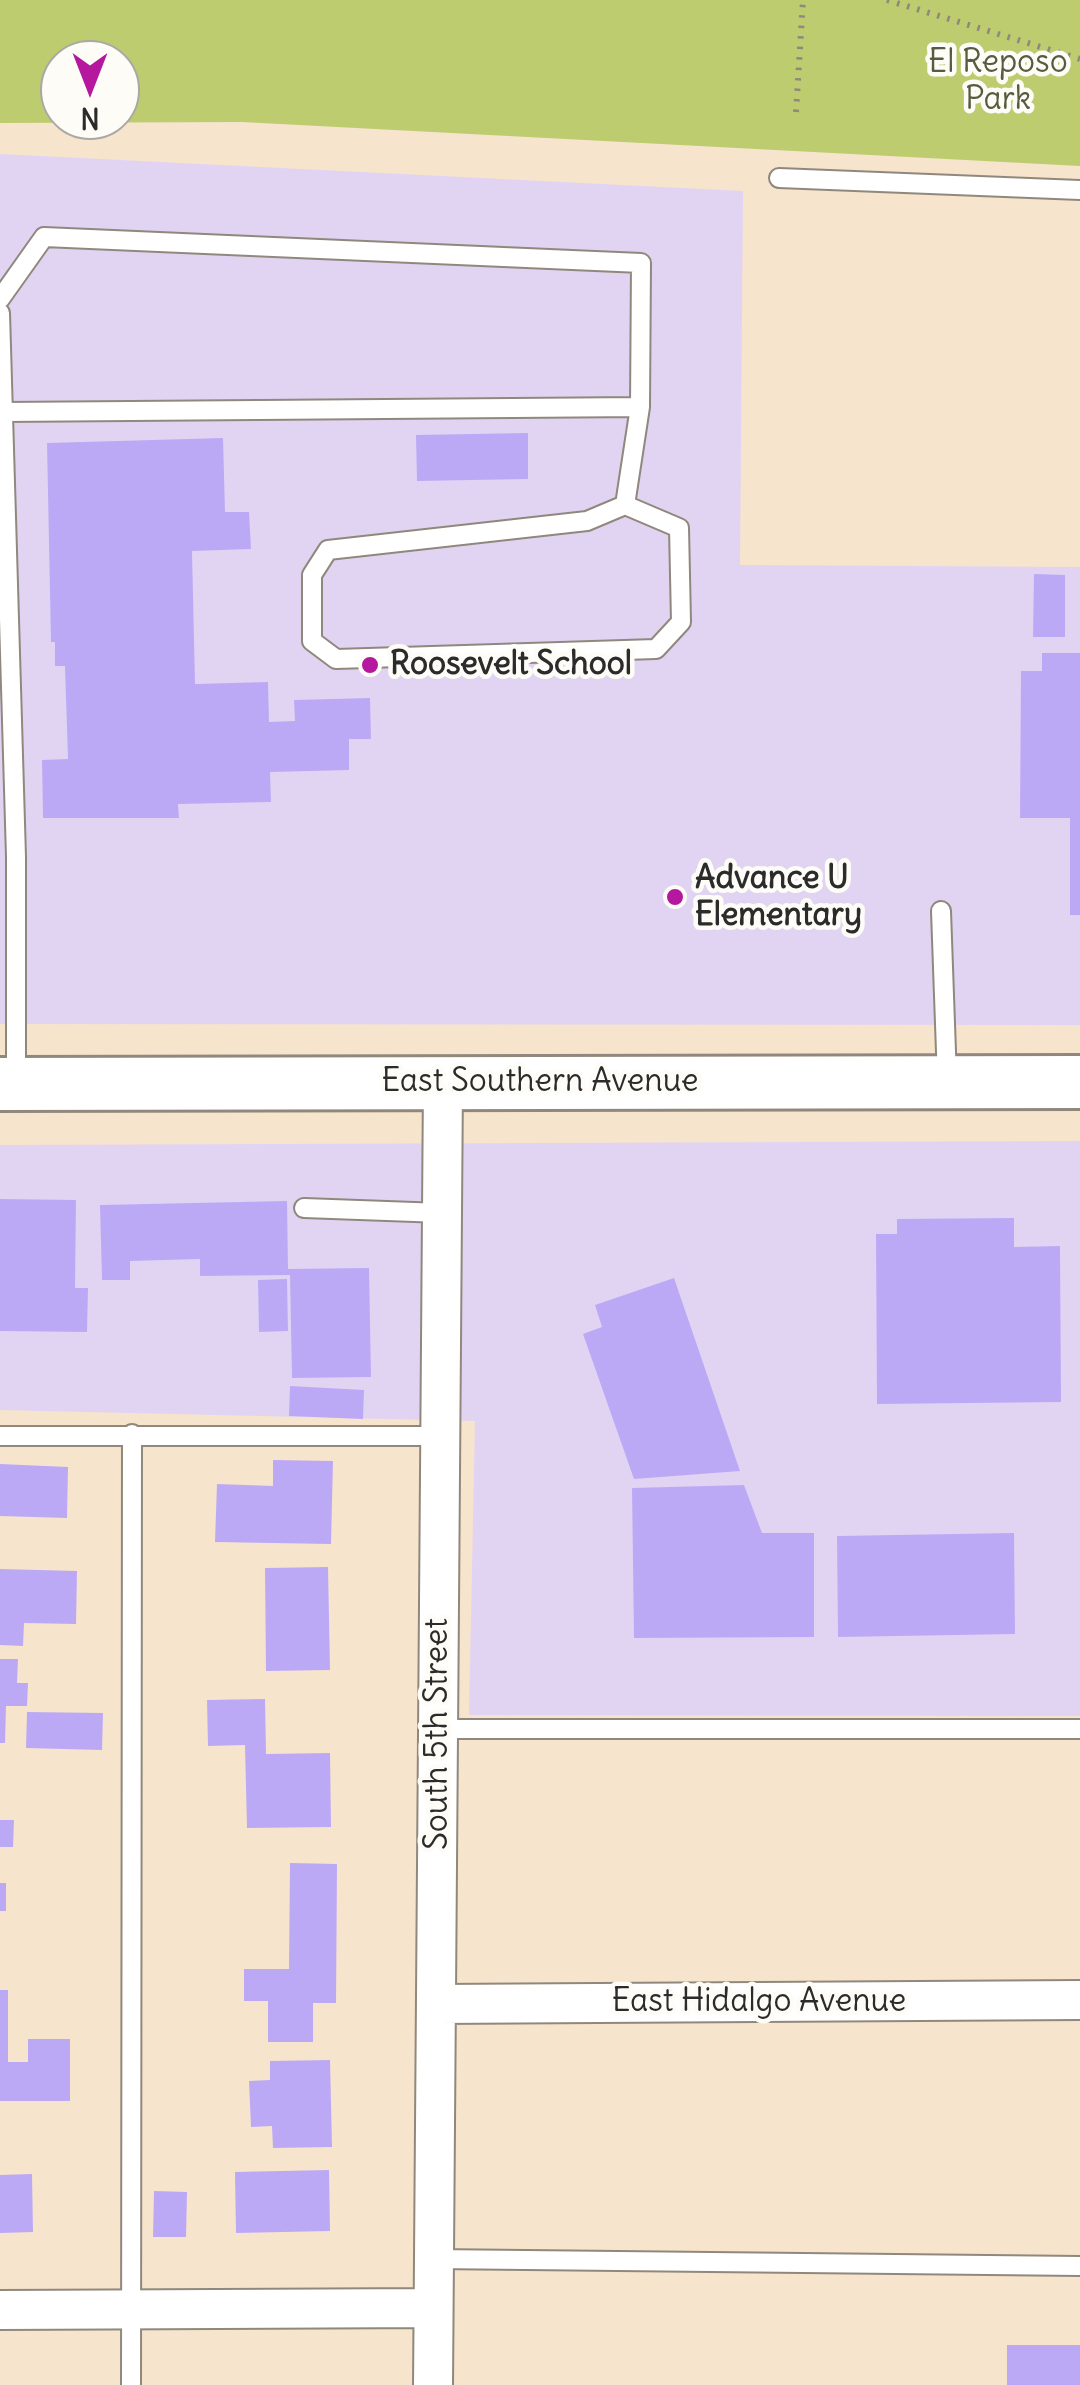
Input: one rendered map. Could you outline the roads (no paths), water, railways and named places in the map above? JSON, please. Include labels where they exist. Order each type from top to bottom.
[{"type":"main road","name":"East Southern Avenue","points":[[8,1084],[1080,1082]]},
{"type":"street","name":"South 5th Street","points":[[433,2385],[443,1082]]},
{"type":"street","name":"East Hidalgo Avenue","points":[[438,2004],[1080,2000]]},
{"type":"street","points":[[0,2310],[432,2308]]},
{"type":"lane","points":[[779,178],[1080,190]]},
{"type":"lane","points":[[0,299],[44,237],[641,263],[640,407],[625,506]]},
{"type":"lane","points":[[0,313],[16,858],[8,1084]]},
{"type":"lane","points":[[3,412],[640,407]]},
{"type":"lane","points":[[625,506],[679,528],[681,622],[656,649],[336,659],[312,641],[312,575],[328,550],[586,521],[625,506]]},
{"type":"lane","points":[[941,911],[947,1080]]},
{"type":"lane","points":[[304,1208],[442,1213]]},
{"type":"lane","points":[[131,2385],[132,1434]]},
{"type":"lane","points":[[0,1436],[439,1436]]},
{"type":"lane","points":[[438,1729],[1080,1730]]},
{"type":"lane","points":[[433,2259],[1080,2266]]},
{"type":"place","name":"Roosevelt School","points":[[370,665]]},
{"type":"place","name":"Advance U Elementary","points":[[675,897]]},
{"type":"park label","name":"El Reposo Park","points":[[998,82]]}]
